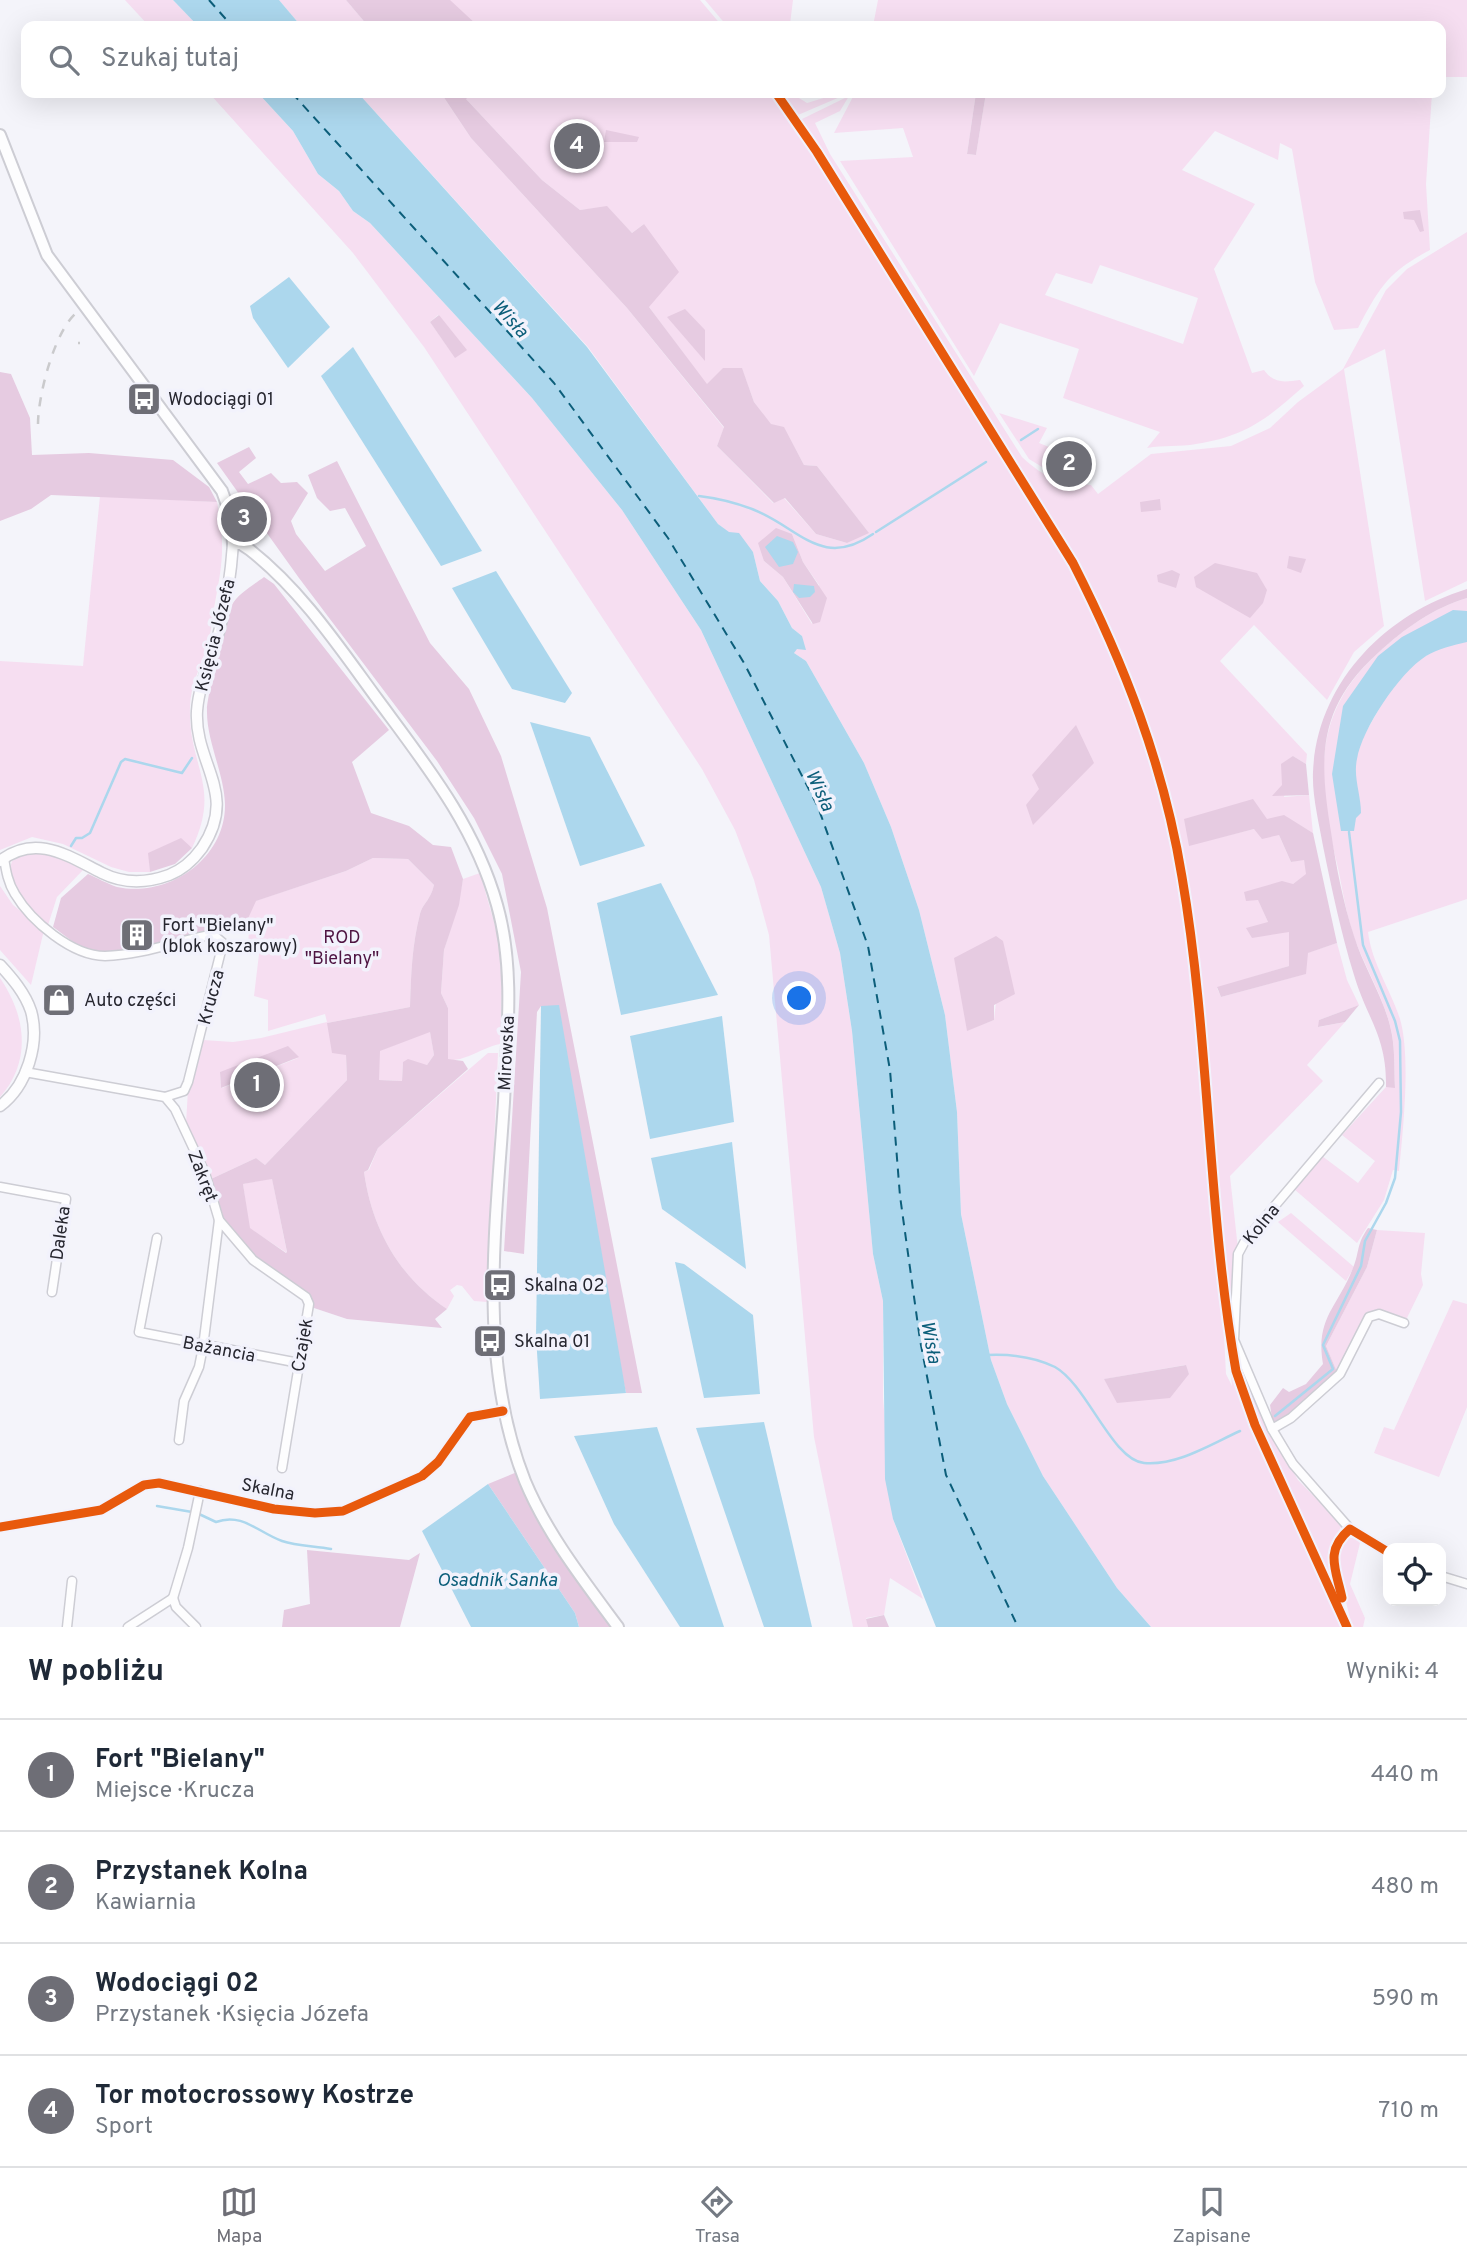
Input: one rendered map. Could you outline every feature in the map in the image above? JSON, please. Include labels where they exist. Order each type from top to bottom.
[{"type":"main road","name":"Księcia Józefa","points":[[0,135],[44,251],[217,483],[231,516],[233,544]]},
{"type":"main road","name":"Mirowska","points":[[233,544],[241,544],[250,550],[298,594],[424,761],[472,835],[497,905],[504,934],[508,992],[494,1309],[503,1411],[526,1483],[579,1574],[618,1627]]},
{"type":"street","name":"Księcia Józefa","points":[[2,860],[19,850],[52,848],[107,876],[130,881],[155,879],[175,872],[197,854],[209,837],[218,803],[213,775],[201,743],[197,711],[220,628],[233,544]]},
{"type":"street","name":"Krucza","points":[[2,860],[8,881],[23,906],[48,929],[83,951],[105,956],[132,953],[205,936],[216,937],[223,943],[188,1082],[184,1091],[165,1097]]},
{"type":"street","points":[[0,965],[23,995],[30,1010],[34,1033],[25,1072],[16,1091],[0,1106]]},
{"type":"street","points":[[25,1072],[165,1097]]},
{"type":"street","name":"Kolna","points":[[1379,1083],[1293,1181],[1272,1213],[1245,1241],[1238,1254],[1234,1340],[1272,1429],[1293,1464],[1350,1529],[1383,1549]]},
{"type":"street","name":"Zakręt","points":[[165,1097],[175,1109],[205,1173],[219,1220],[203,1347],[199,1367],[184,1401],[179,1440]]},
{"type":"street","name":"Daleka","points":[[0,1187],[66,1199],[52,1292]]},
{"type":"street","name":"Czajek","points":[[219,1220],[253,1260],[306,1297],[309,1304],[282,1468]]},
{"type":"street","name":"Bażancia","points":[[157,1238],[139,1332],[203,1347],[299,1363]]},
{"type":"street","points":[[1272,1429],[1291,1418],[1340,1374],[1365,1320],[1378,1314],[1404,1323]]},
{"type":"street","name":"Skalna","points":[[0,1527],[101,1510],[144,1485],[164,1483],[274,1508],[316,1513],[343,1511],[422,1476],[438,1462],[470,1417],[503,1411]]},
{"type":"street","points":[[196,1627],[176,1607],[173,1598],[188,1548],[200,1490]]},
{"type":"street","points":[[1446,1578],[1467,1584]]},
{"type":"street","points":[[67,1627],[72,1581]]},
{"type":"street","points":[[128,1627],[173,1598]]},
{"type":"green space","points":[[125,0],[173,0],[193,21],[144,21]]},
{"type":"green space","points":[[279,0],[346,0],[364,21],[297,21]]},
{"type":"green space","points":[[430,0],[700,0],[718,21],[450,21]]},
{"type":"green space","points":[[705,0],[793,0],[790,21],[723,21]]},
{"type":"green space","points":[[878,0],[1467,0],[1467,77],[1446,77],[1446,21],[874,21]]},
{"type":"green space","points":[[214,98],[263,98],[293,131],[318,174],[339,191],[353,211],[370,223],[532,398],[622,510],[701,630],[821,887],[840,953],[852,1031],[873,1254],[883,1301],[883,1398],[893,1519],[923,1599],[890,1578],[884,1615],[866,1618],[868,1627],[853,1627],[814,1437],[769,935],[754,880],[735,830],[702,769],[424,347],[353,253]],"holes":[[[438,315],[439,315],[455,357],[430,322]]]},
{"type":"green space","points":[[363,98],[444,98],[471,138],[627,308],[724,428],[717,446],[773,503],[784,498],[816,534],[847,543],[868,532],[817,466],[804,465],[784,428],[771,425],[754,402],[742,369],[707,385],[649,307],[644,224],[632,233],[607,207],[580,210],[542,180],[465,98],[776,98],[853,214],[1058,543],[1083,586],[1126,679],[1161,792],[1176,855],[1186,918],[1228,1333],[1224,1334],[1226,1374],[1232,1386],[1228,1348],[1234,1349],[1272,1436],[1298,1480],[1342,1525],[1329,1550],[1346,1627],[1151,1627],[1117,1588],[1043,1476],[1007,1404],[991,1360],[961,1214],[957,1112],[945,1015],[919,910],[891,827],[864,763],[806,661],[794,653],[802,636],[792,628],[778,601],[760,581],[753,552],[718,524],[588,347]],"holes":[[[792,534],[803,562],[819,585],[812,624],[783,577],[764,561]],[[1003,941],[994,1020],[967,1030]],[[1185,1365],[1189,1374],[1104,1380],[1105,1379]]]},
{"type":"green space","points":[[782,98],[799,98],[807,103],[824,98],[838,98],[798,115],[792,112]]},
{"type":"green space","points":[[848,98],[840,111],[815,123],[830,154],[1022,457],[1046,475],[1070,483],[1091,485],[1098,494],[1151,454],[1231,446],[1270,428],[1298,402],[1343,369],[1386,290],[1407,269],[1467,232],[1467,581],[1425,601],[1385,349],[1344,369],[1384,626],[1354,652],[1327,700],[1254,625],[1220,661],[1307,754],[1306,764],[1293,756],[1284,797],[1309,795],[1313,833],[1284,816],[1189,845],[1254,829],[1279,835],[1291,862],[1304,859],[1307,874],[1293,884],[1258,899],[1268,922],[1289,932],[1289,966],[1217,988],[1221,997],[1305,974],[1307,953],[1337,943],[1347,980],[1359,1005],[1319,1020],[1319,1027],[1345,1022],[1307,1065],[1323,1081],[1230,1176],[1238,1249],[1231,1335],[1191,933],[1177,838],[1146,726],[1106,623],[1042,506],[801,126],[802,119]]},
{"type":"green space","points":[[852,98],[975,98],[967,154],[976,155],[985,98],[1432,98],[1426,184],[1430,250],[1404,266],[1386,282],[1358,328],[1334,330],[1315,282],[1292,149],[1280,143],[1278,160],[1215,131],[1182,170],[1255,204],[1214,269],[1252,373],[1264,370],[1276,380],[1300,380],[1304,386],[1267,417],[1242,431],[1213,441],[1147,448],[1160,432],[1063,398],[1079,349],[1000,323],[974,376],[840,161],[913,157],[903,128],[834,133]],"holes":[[[1100,265],[1198,298],[1183,344],[1045,295],[1056,273],[1092,284]]]},
{"type":"green space","points":[[999,413],[1047,428],[1039,443],[1059,451],[1047,470],[1029,459]]},
{"type":"green space","points":[[100,496],[217,502],[220,517],[222,555],[210,637],[190,699],[191,728],[204,792],[204,808],[192,848],[180,839],[149,853],[150,872],[129,872],[111,867],[63,844],[32,837],[0,850],[0,661],[83,666]]},
{"type":"green space","points":[[1467,598],[1467,623],[1415,639],[1349,762],[1401,670],[1467,632],[1467,899],[1368,932],[1373,955],[1400,1019],[1405,1053],[1405,1094],[1399,1171],[1393,1170],[1384,1200],[1357,1243],[1294,1189],[1322,1156],[1358,1183],[1375,1161],[1342,1135],[1386,1087],[1395,1087],[1394,1047],[1389,1022],[1352,932],[1345,905],[1326,809],[1325,753],[1330,727],[1340,701],[1356,677],[1378,653],[1409,628],[1442,607]]},
{"type":"green space","points":[[26,854],[55,856],[83,870],[57,897],[48,925],[20,897],[11,880],[12,861]]},
{"type":"green space","name":"ROD \"Bielany\"","points":[[373,858],[408,859],[434,885],[421,910],[417,926],[410,1007],[327,1023],[346,1055],[347,1080],[265,1165],[256,1158],[211,1179],[186,1124],[188,1090],[203,1040],[233,1042],[261,1038],[327,1022],[325,1014],[268,1031],[268,1000],[254,996],[259,954],[247,952],[250,923],[246,923],[255,901],[346,871]],"holes":[[[298,1058],[221,1088],[220,1072]]]},
{"type":"green space","points":[[480,873],[498,936],[502,986],[500,1044],[462,1058],[448,1060],[448,1008],[441,993],[444,950],[463,879]]},
{"type":"green space","points":[[0,886],[13,905],[44,930],[31,985],[0,950]]},
{"type":"green space","points":[[0,978],[15,1008],[22,1038],[17,1069],[0,1097]]},
{"type":"green space","points":[[430,1031],[434,1055],[427,1065],[403,1062],[402,1081],[379,1080],[379,1051]]},
{"type":"green space","points":[[488,1053],[498,1053],[487,1302],[474,1301],[462,1286],[457,1285],[450,1290],[454,1296],[447,1309],[415,1282],[391,1250],[374,1213],[364,1172],[369,1170],[378,1148]]},
{"type":"green space","points":[[272,1178],[287,1253],[249,1228],[243,1184]]},
{"type":"green space","points":[[1291,1213],[1354,1267],[1346,1281],[1278,1222]]},
{"type":"green space","points":[[1377,1230],[1425,1233],[1421,1274],[1423,1285],[1406,1320],[1389,1313],[1367,1313],[1337,1372],[1326,1346],[1367,1267]]},
{"type":"green space","points":[[1453,1300],[1467,1304],[1467,1407],[1439,1477],[1374,1453],[1384,1427],[1394,1430]]},
{"type":"green space","points":[[1356,1538],[1360,1543],[1350,1584],[1365,1618],[1363,1627],[1352,1627],[1335,1556],[1340,1543]]},
{"type":"shaded area","points":[[346,0],[450,0],[473,21],[364,21]]},
{"type":"shaded area","points":[[444,98],[467,98],[542,180],[580,210],[607,206],[632,233],[644,224],[679,272],[649,307],[707,384],[723,368],[742,368],[754,402],[771,424],[784,427],[804,465],[817,466],[869,533],[847,543],[816,534],[785,498],[774,503],[717,446],[724,427],[627,308],[471,138]]},
{"type":"shaded area","points":[[975,98],[985,98],[976,155],[967,154]]},
{"type":"shaded area","points":[[606,130],[639,137],[637,142],[604,142]]},
{"type":"shaded area","points":[[1420,210],[1424,231],[1420,232],[1414,220],[1404,219],[1403,212]]},
{"type":"shaded area","points":[[685,309],[705,330],[705,361],[667,317]]},
{"type":"shaded area","points":[[439,315],[467,350],[455,358],[430,322]]},
{"type":"shaded area","points":[[0,372],[11,374],[30,418],[32,455],[89,453],[173,460],[209,487],[217,502],[51,495],[31,509],[0,521]]},
{"type":"shaded area","points":[[249,447],[256,458],[239,472],[248,484],[271,473],[281,483],[297,482],[308,493],[291,521],[296,534],[325,571],[366,546],[345,508],[330,511],[317,498],[308,475],[337,461],[430,643],[469,689],[501,756],[547,908],[642,1393],[626,1393],[541,1006],[537,1012],[524,1254],[504,1251],[521,972],[502,874],[474,818],[437,761],[299,578],[217,463]]},
{"type":"shaded area","points":[[1160,499],[1161,510],[1141,512],[1140,502]]},
{"type":"shaded area","points":[[776,528],[792,534],[803,562],[827,598],[820,622],[813,624],[783,577],[764,561],[758,543]]},
{"type":"shaded area","points":[[1289,556],[1306,559],[1301,573],[1287,568]]},
{"type":"shaded area","points":[[1215,563],[1257,573],[1267,590],[1263,603],[1250,618],[1196,587],[1194,577]]},
{"type":"shaded area","points":[[1172,570],[1180,574],[1176,588],[1158,582],[1157,575]]},
{"type":"shaded area","points":[[264,577],[274,584],[389,730],[352,762],[371,813],[409,826],[433,845],[451,847],[463,879],[459,905],[444,950],[441,993],[448,1008],[448,1059],[463,1061],[468,1069],[378,1148],[368,1170],[364,1172],[374,1213],[390,1250],[415,1282],[447,1309],[435,1319],[442,1328],[347,1319],[314,1308],[311,1300],[300,1288],[264,1267],[234,1237],[219,1211],[211,1179],[256,1158],[265,1165],[347,1080],[346,1055],[332,1053],[327,1023],[410,1007],[417,926],[421,910],[434,885],[408,859],[373,858],[346,871],[256,901],[246,923],[215,921],[212,932],[134,950],[103,953],[89,950],[53,927],[61,898],[88,874],[117,887],[137,889],[156,886],[191,870],[205,857],[216,841],[223,824],[225,804],[222,780],[207,721],[208,701],[221,640],[232,605],[242,593]],"holes":[[[430,1032],[434,1055],[427,1065],[408,1059],[403,1062],[402,1081],[379,1080],[380,1051]],[[272,1179],[287,1252],[286,1253],[250,1228],[243,1184]]]},
{"type":"shaded area","points":[[1467,589],[1467,598],[1442,607],[1409,628],[1358,673],[1333,714],[1327,735],[1327,805],[1340,884],[1354,936],[1385,1009],[1392,1035],[1395,1088],[1386,1087],[1380,1041],[1349,959],[1323,846],[1313,781],[1317,740],[1327,709],[1361,656],[1383,634],[1409,616],[1437,600]]},
{"type":"shaded area","points":[[1076,725],[1094,763],[1033,825],[1026,805],[1039,789],[1032,775]]},
{"type":"shaded area","points":[[1293,756],[1306,764],[1309,795],[1272,796],[1282,785],[1281,764]]},
{"type":"shaded area","points":[[1253,799],[1267,819],[1284,815],[1313,833],[1337,943],[1308,953],[1306,974],[1221,997],[1217,987],[1289,966],[1289,932],[1252,938],[1246,928],[1268,922],[1258,900],[1246,901],[1244,892],[1282,881],[1293,884],[1306,874],[1304,860],[1291,862],[1279,835],[1262,839],[1254,829],[1189,846],[1184,819]]},
{"type":"shaded area","points":[[181,838],[192,848],[175,864],[150,872],[148,853]]},
{"type":"shaded area","points":[[996,936],[1003,941],[1015,994],[994,1005],[994,1020],[967,1031],[954,958]]},
{"type":"shaded area","points":[[1359,1005],[1345,1022],[1318,1027],[1319,1020]]},
{"type":"shaded area","points":[[288,1046],[299,1057],[221,1088],[220,1072]]},
{"type":"shaded area","points":[[1368,1228],[1377,1230],[1367,1267],[1326,1346],[1337,1372],[1292,1414],[1273,1424],[1270,1405],[1283,1388],[1289,1392],[1306,1384],[1323,1364],[1321,1348],[1325,1324],[1347,1281]]},
{"type":"shaded area","points":[[1186,1365],[1189,1374],[1170,1398],[1117,1403],[1104,1379]]},
{"type":"shaded area","points":[[517,1472],[576,1577],[611,1627],[579,1627],[575,1613],[488,1484]]},
{"type":"shaded area","points":[[307,1550],[409,1560],[420,1553],[400,1627],[282,1627],[284,1610],[310,1604]]},
{"type":"shaded area","points":[[884,1615],[889,1627],[868,1627],[866,1619]]},
{"type":"water","points":[[173,0],[279,0],[297,21],[193,21]]},
{"type":"water","name":"Wisła","points":[[263,98],[363,98],[587,347],[718,524],[729,532],[739,533],[753,552],[760,581],[778,601],[792,628],[802,636],[806,650],[797,649],[794,653],[806,661],[864,763],[891,827],[919,910],[945,1015],[957,1112],[961,1214],[991,1360],[1007,1404],[1043,1476],[1117,1588],[1151,1627],[936,1627],[893,1519],[885,1479],[883,1301],[873,1254],[852,1031],[840,953],[821,887],[701,630],[622,510],[532,398],[370,223],[353,211],[339,191],[318,174],[293,131]]},
{"type":"water","points":[[289,277],[330,327],[288,368],[253,318],[250,306]]},
{"type":"water","points":[[353,347],[482,551],[441,566],[321,376]]},
{"type":"water","points":[[777,536],[793,542],[798,552],[793,564],[779,567],[765,547]]},
{"type":"water","points":[[496,571],[572,693],[565,703],[512,689],[452,588]]},
{"type":"water","points":[[794,584],[814,586],[815,592],[810,597],[799,598],[793,592]]},
{"type":"water","points":[[1453,610],[1467,611],[1467,642],[1426,656],[1415,664],[1383,703],[1366,733],[1357,759],[1361,813],[1356,818],[1354,831],[1341,831],[1332,774],[1343,706],[1378,656],[1402,637]]},
{"type":"water","points":[[530,722],[590,737],[645,846],[580,866]]},
{"type":"water","points":[[661,883],[718,995],[621,1015],[597,903]]},
{"type":"water","points":[[559,1005],[626,1393],[540,1399],[536,1336],[541,1006]]},
{"type":"water","points":[[722,1016],[734,1122],[650,1139],[630,1036]]},
{"type":"water","points":[[732,1142],[746,1269],[662,1209],[651,1158]]},
{"type":"water","points":[[675,1262],[684,1264],[753,1315],[760,1394],[704,1398]]},
{"type":"water","points":[[764,1422],[812,1627],[764,1627],[696,1428]]},
{"type":"water","points":[[657,1427],[724,1627],[680,1627],[614,1524],[574,1436]]},
{"type":"water","name":"Osadnik Sanka","points":[[488,1484],[575,1613],[579,1627],[471,1627],[422,1531]]},
{"type":"waterway","points":[[1021,440],[1038,429]]},
{"type":"waterway","points":[[876,532],[986,462]]},
{"type":"waterway","points":[[699,496],[752,509],[824,547],[839,548],[855,544],[873,534]]},
{"type":"waterway","points":[[71,846],[76,838],[90,833],[121,762],[125,759],[182,773],[192,758]]},
{"type":"waterway","points":[[1275,1416],[1333,1369],[1323,1345],[1361,1266],[1365,1241],[1386,1203],[1395,1178],[1401,1112],[1400,1041],[1395,1021],[1363,945],[1349,832]]},
{"type":"waterway","points":[[987,1355],[1022,1357],[1055,1367],[1078,1389],[1121,1449],[1132,1459],[1144,1463],[1181,1458],[1240,1431]]},
{"type":"waterway","points":[[157,1506],[192,1512]]},
{"type":"waterway","points":[[199,1514],[216,1522],[242,1522],[288,1543],[331,1549]]},
{"type":"ferry route","points":[[209,0],[228,21]]},
{"type":"ferry route","points":[[297,98],[554,383],[668,538],[744,663],[818,807],[868,946],[890,1070],[900,1196],[920,1340],[946,1475],[1018,1627]]},
{"type":"railway","points":[[38,424],[41,397],[50,362],[63,331],[80,310]]},
{"type":"cycle path","points":[[779,98],[817,152],[1073,563],[1109,639],[1140,716],[1165,795],[1191,938],[1219,1248],[1236,1371],[1255,1425],[1347,1627]]},
{"type":"cycle path","points":[[0,1527],[101,1510],[144,1485],[159,1483],[274,1509],[315,1513],[343,1511],[422,1476],[438,1462],[470,1417],[503,1411]]},
{"type":"cycle path","points":[[1342,1598],[1334,1561],[1334,1553],[1342,1537],[1350,1529],[1383,1549]]},
{"type":"place","name":"Tor motocrossowy Kostrze","points":[[577,146]]},
{"type":"place","name":"Wodociągi 01","points":[[144,399]]},
{"type":"place","name":"Przystanek Kolna","points":[[1069,464]]},
{"type":"place","name":"Wodociągi 02","points":[[244,519]]},
{"type":"place","name":"Fort \"Bielany\" (blok koszarowy)","points":[[137,935]]},
{"type":"place","name":"Auto części","points":[[59,1000]]},
{"type":"place","name":"Fort \"Bielany\"","points":[[257,1085]]},
{"type":"place","name":"Skalna 02","points":[[500,1285]]},
{"type":"place","name":"Skalna 01","points":[[490,1341]]}]
